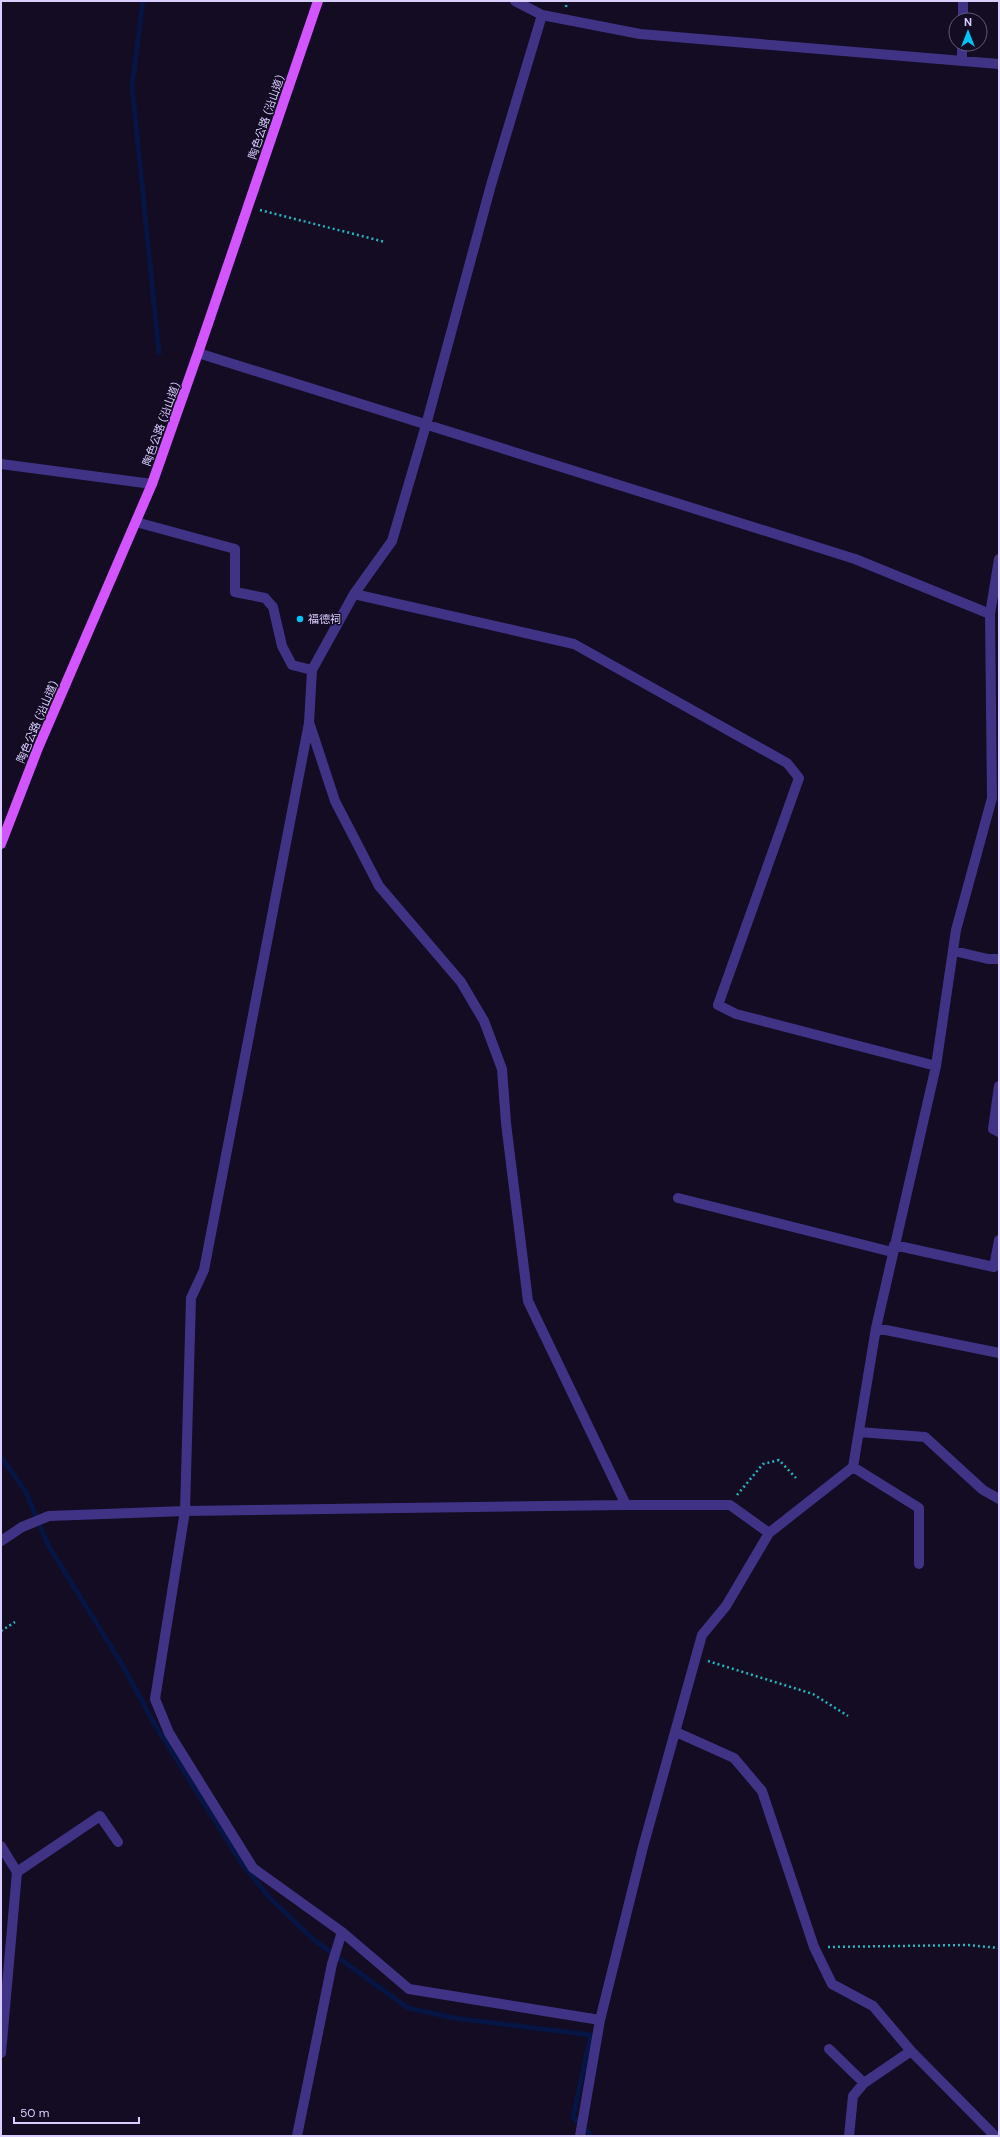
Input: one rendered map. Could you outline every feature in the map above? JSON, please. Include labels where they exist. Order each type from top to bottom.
[{"type":"main road","name":"陶色公路 (沿山道)","points":[[1,844],[38,748],[152,484],[318,1]]},
{"type":"street","points":[[515,1],[542,15],[640,34],[999,64]]},
{"type":"street","points":[[962,12],[963,1]]},
{"type":"street","points":[[542,15],[491,185],[426,424],[392,541],[354,594],[312,670],[309,723],[204,1270],[191,1298],[185,1511],[156,1699],[169,1733],[253,1868],[342,1932],[409,1989],[600,2020]]},
{"type":"street","points":[[962,52],[962,60]]},
{"type":"street","points":[[198,353],[855,559],[990,614]]},
{"type":"street","points":[[1,464],[152,484]]},
{"type":"street","points":[[136,522],[235,550],[235,592],[265,598],[273,607],[282,646],[292,665],[312,670]]},
{"type":"street","points":[[580,2136],[600,2020],[643,1847],[702,1635],[726,1606],[769,1533],[853,1467],[876,1328],[893,1248],[936,1066],[956,930],[992,798],[990,614],[999,559]]},
{"type":"street","points":[[354,594],[574,644],[787,763],[799,778],[718,1005],[736,1014],[936,1066]]},
{"type":"street","points":[[309,723],[335,801],[378,886],[461,982],[484,1021],[502,1069],[506,1123],[528,1301],[626,1505]]},
{"type":"street","points":[[954,951],[988,959],[999,959]]},
{"type":"street","points":[[999,1086],[993,1129],[999,1132]]},
{"type":"street","points":[[678,1198],[893,1248],[994,1267],[999,1240]]},
{"type":"street","points":[[876,1328],[999,1353]]},
{"type":"street","points":[[859,1432],[925,1437],[983,1490],[999,1499]]},
{"type":"street","points":[[853,1467],[919,1508],[919,1564]]},
{"type":"street","points":[[1,1541],[22,1527],[49,1516],[185,1511],[626,1505],[730,1505],[769,1533]]},
{"type":"street","points":[[676,1732],[734,1758],[762,1791],[814,1947],[832,1984],[873,2006],[911,2051],[995,2136]]},
{"type":"street","points":[[17,1872],[100,1816],[118,1842]]},
{"type":"street","points":[[1,1846],[17,1872],[1,2053]]},
{"type":"street","points":[[297,2136],[332,1964],[342,1932]]},
{"type":"street","points":[[830,2049],[864,2083]]},
{"type":"street","points":[[849,2136],[853,2096],[864,2083],[911,2051]]},
{"type":"path","points":[[248,206],[385,242]]},
{"type":"path","points":[[730,1505],[763,1464],[779,1460],[796,1478]]},
{"type":"path","points":[[1,1631],[15,1622]]},
{"type":"path","points":[[696,1657],[813,1694],[848,1716]]},
{"type":"path","points":[[814,1947],[968,1945],[999,1948]]},
{"type":"waterway","points":[[143,1],[132,86],[159,353]]},
{"type":"waterway","points":[[1,1457],[26,1492],[48,1545],[123,1666],[155,1725],[242,1864],[271,1899],[314,1940],[408,2008],[454,2018],[591,2035],[573,2117],[592,2136]]},
{"type":"place","name":"福德祠","points":[[300,619]]}]
